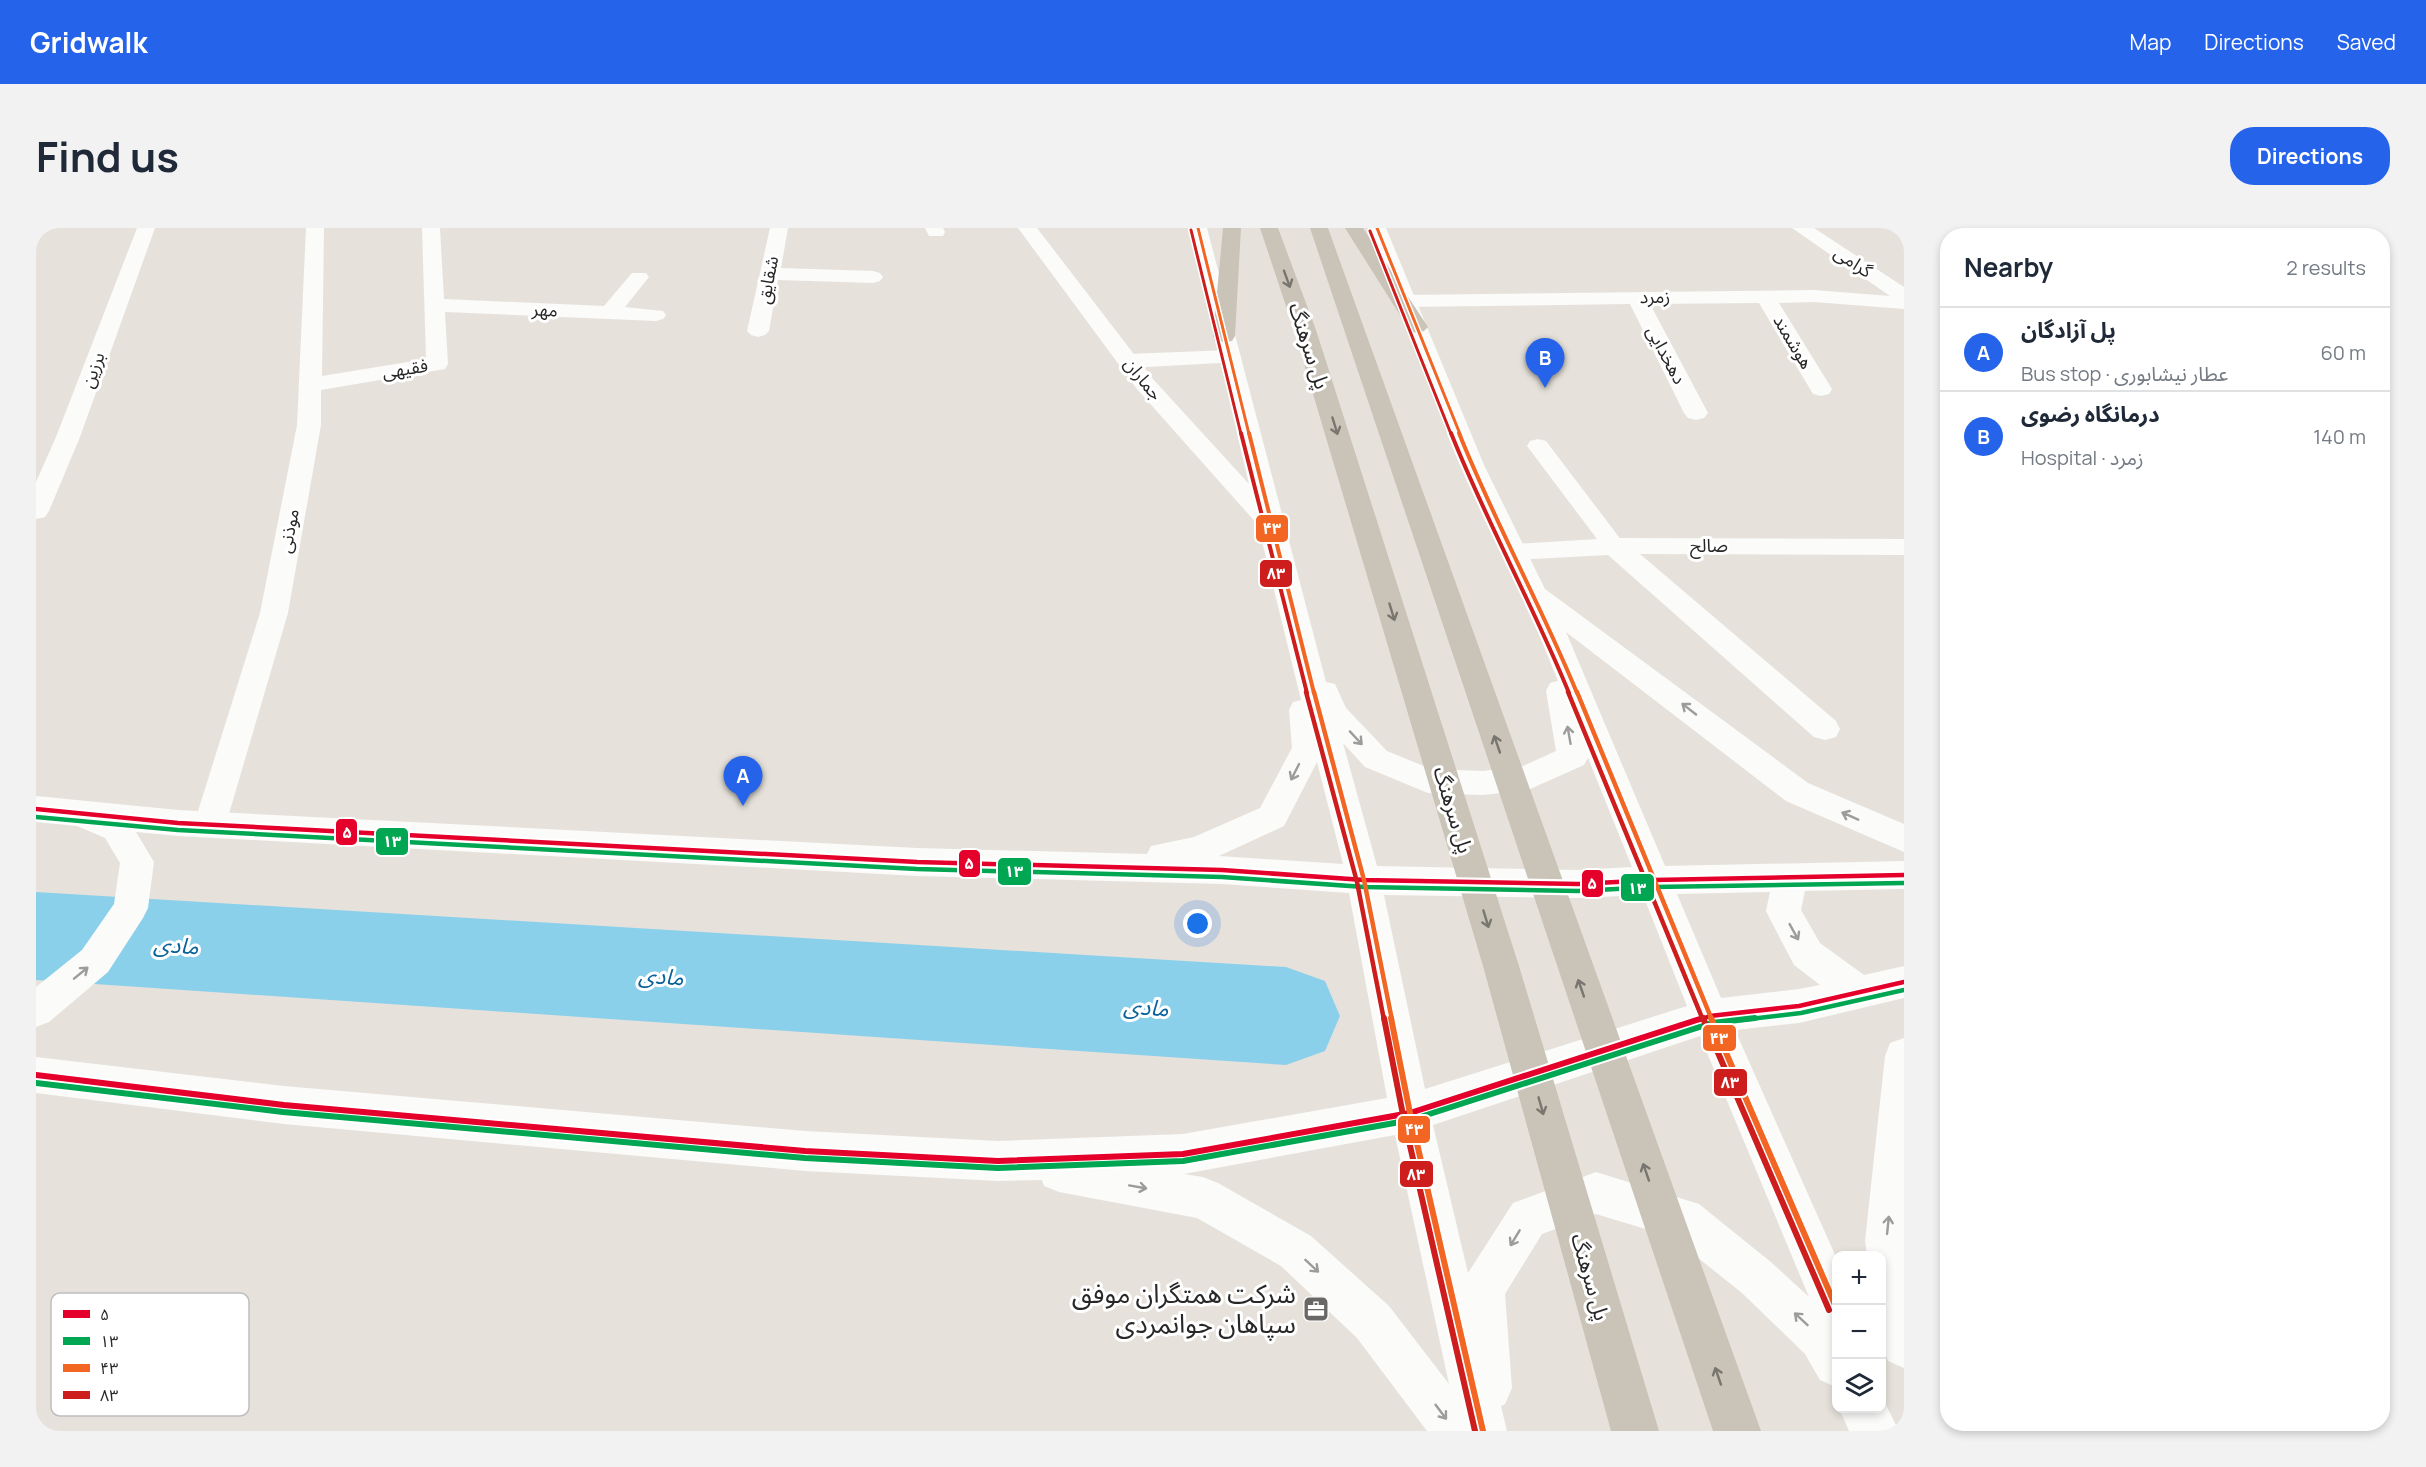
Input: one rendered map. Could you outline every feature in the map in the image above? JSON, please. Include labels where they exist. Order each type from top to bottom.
[{"type":"main road","name":"برزین","points":[[36,511],[68,437],[146,228]]},
{"type":"main road","name":"موذنی","points":[[210,824],[274,613],[309,425],[315,228]]},
{"type":"main road","name":"فقیهی","points":[[310,385],[437,364],[430,228]]},
{"type":"main road","name":"شقایق","points":[[758,331],[778,228]]},
{"type":"main road","name":"جماران","points":[[1027,228],[1145,384],[1270,522]]},
{"type":"main road","points":[[1198,228],[1298,633],[1364,880],[1410,1113],[1483,1431]]},
{"type":"main road","points":[[1227,346],[1232,228]]},
{"type":"main road","name":"پل سرهنگ","points":[[1269,228],[1305,330],[1501,966],[1635,1431]]},
{"type":"main road","points":[[1319,228],[1575,972],[1737,1431]]},
{"type":"main road","points":[[1354,228],[1412,314]]},
{"type":"main road","points":[[1377,228],[1472,465],[1550,627],[1710,1016],[1835,1305]]},
{"type":"main road","name":"گرامی","points":[[1802,228],[1904,296]]},
{"type":"main road","points":[[769,274],[873,277]]},
{"type":"main road","points":[[609,313],[639,277]]},
{"type":"main road","name":"هوشمند","points":[[1765,296],[1821,389]]},
{"type":"main road","name":"زمرد","points":[[1412,314],[1635,297],[1814,296],[1904,303]]},
{"type":"main road","name":"دهخدایی","points":[[1635,297],[1696,413]]},
{"type":"main road","name":"مهر","points":[[435,305],[656,315]]},
{"type":"main road","points":[[1128,361],[1227,346]]},
{"type":"main road","points":[[1614,546],[1825,729]]},
{"type":"main road","name":"صالح","points":[[1514,552],[1614,546],[1904,547]]},
{"type":"main road","points":[[1535,594],[1797,792],[1904,839]]},
{"type":"main road","points":[[1298,633],[1334,714],[1376,759],[1428,781],[1483,783],[1528,778],[1573,757],[1550,627]]},
{"type":"main road","points":[[1093,867],[1199,850],[1272,817],[1308,748],[1298,633]]},
{"type":"main road","points":[[36,809],[210,824],[916,862],[1222,870],[1364,880],[1578,884],[1654,880],[1904,875]]},
{"type":"main road","points":[[36,1010],[95,961],[131,908],[137,862],[117,829],[75,813]]},
{"type":"main road","points":[[1791,877],[1783,911],[1807,954],[1857,991]]},
{"type":"main road","points":[[36,1075],[284,1105],[805,1151],[998,1161],[1183,1154],[1410,1113],[1710,1016],[1799,1006],[1904,982]]},
{"type":"main road","points":[[1904,1056],[1886,1241],[1904,1345]]},
{"type":"main road","points":[[998,1161],[1203,1198],[1296,1251],[1373,1322],[1456,1431]]},
{"type":"main road","points":[[1492,1431],[1484,1290],[1528,1218],[1596,1192],[1684,1219],[1757,1278],[1821,1338],[1833,1359]]},
{"type":"main road","points":[[1865,1413],[1875,1431]]},
{"type":"main road","points":[[1883,1413],[1890,1431]]},
{"type":"lane","points":[[1538,446],[1614,546]]},
{"type":"waterway","name":"مادی","points":[[36,936],[1286,1016]]},
{"type":"transit line","name":"۴۳","points":[[1198,228],[1298,633],[1364,880],[1410,1113],[1483,1431]]},
{"type":"transit line","name":"۴۳","points":[[1377,228],[1472,465],[1550,627],[1710,1016],[1835,1305]]},
{"type":"transit line","name":"۸۳","points":[[1191,230],[1291,635],[1357,882],[1403,1115],[1475,1431]]},
{"type":"transit line","name":"۸۳","points":[[1370,231],[1465,468],[1543,630],[1703,1019],[1829,1310]]},
{"type":"transit line","name":"۵","points":[[36,809],[178,823],[917,862],[1222,870],[1364,880],[1578,884],[1654,880],[1904,875]]},
{"type":"transit line","name":"۱۳","points":[[36,817],[178,830],[917,869],[1222,877],[1364,887],[1578,891],[1654,887],[1904,883]]},
{"type":"transit line","name":"۵","points":[[36,1075],[284,1105],[805,1151],[998,1161],[1183,1154],[1410,1113],[1710,1016],[1799,1006],[1904,982]]},
{"type":"transit line","name":"۱۳","points":[[36,1083],[283,1112],[805,1158],[998,1168],[1183,1161],[1411,1120],[1712,1023],[1801,1013],[1904,990]]},
{"type":"place","name":"درمانگاه رضوی","points":[[1545,388]]},
{"type":"place","name":"پل آزادگان","points":[[743,806]]},
{"type":"place","name":"شرکت همتگران موفق سپاهان جوانمردی","points":[[1316,1309]]}]
